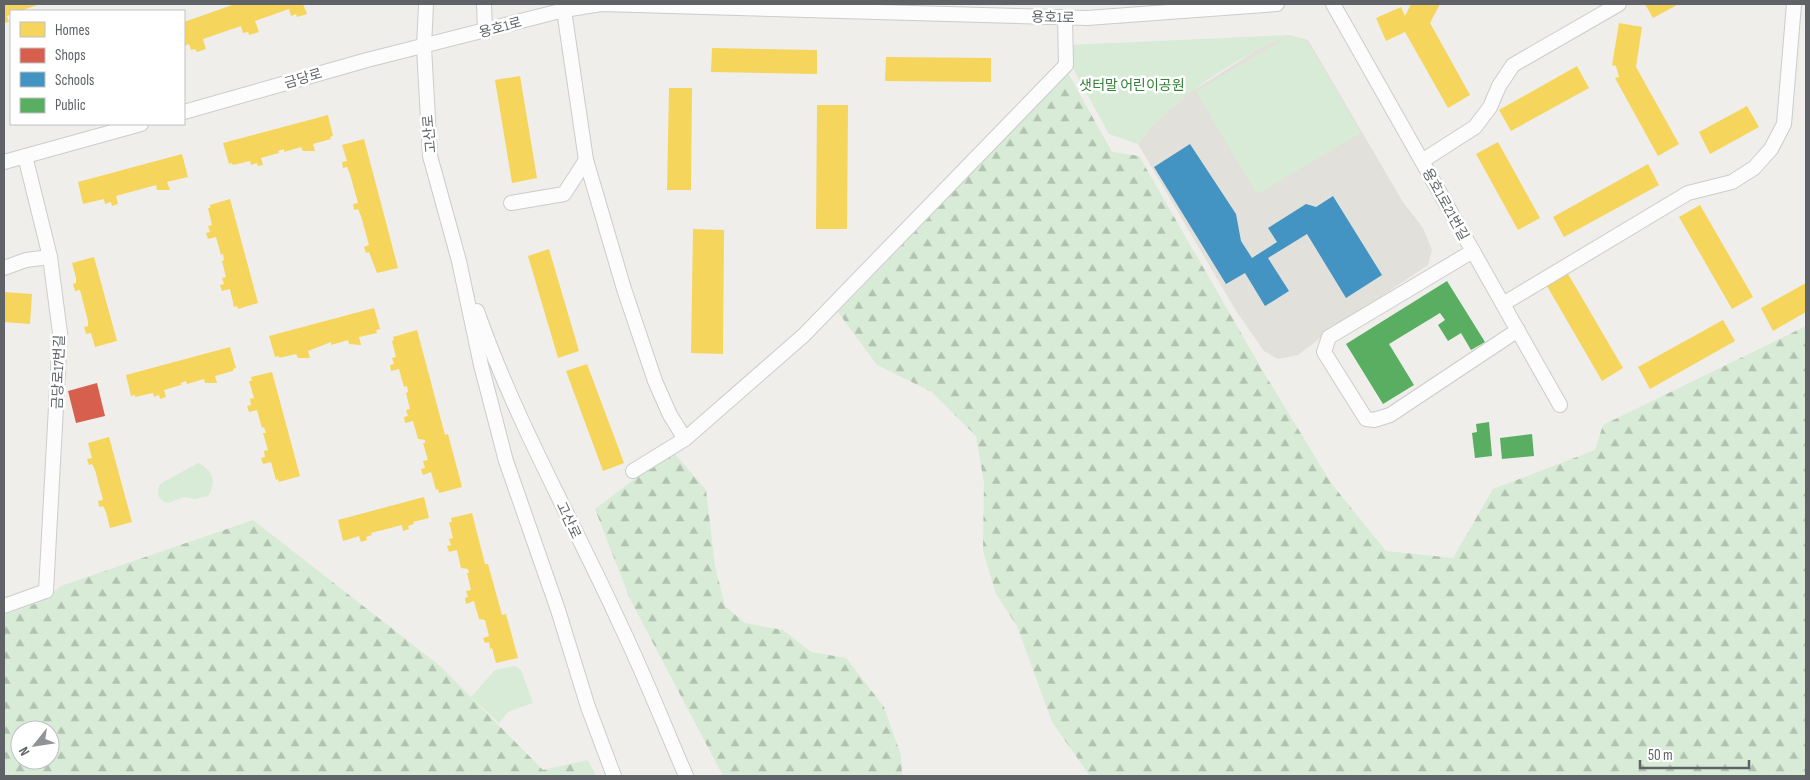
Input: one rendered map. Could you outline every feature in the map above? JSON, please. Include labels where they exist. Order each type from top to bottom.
[{"type":"street","name":"고산로","points":[[426,4],[424,47],[430,156],[459,261],[481,365],[506,461],[558,610],[588,707],[614,776]]},
{"type":"street","points":[[484,4],[485,30]]},
{"type":"street","name":"용호1로","points":[[424,47],[564,10],[601,4],[812,7],[1087,18],[1185,8],[1277,4]]},
{"type":"street","name":"용호1로","points":[[1087,18],[1088,4]]},
{"type":"street","name":"용호1로21번길","points":[[1333,4],[1560,405]]},
{"type":"street","points":[[1422,161],[1475,127],[1490,107],[1499,86],[1513,65],[1619,4]]},
{"type":"street","points":[[1503,304],[1688,193],[1732,182],[1754,168],[1771,149],[1784,124],[1794,4]]},
{"type":"street","points":[[564,10],[586,160],[624,289],[655,380],[670,415],[685,439]]},
{"type":"street","points":[[633,471],[685,439],[804,335],[1066,64],[1066,17]]},
{"type":"street","name":"금당로","points":[[185,112],[367,60],[424,47]]},
{"type":"street","points":[[4,162],[137,125]]},
{"type":"street","name":"금당로17번길","points":[[4,606],[46,590],[60,333],[50,257],[26,156]]},
{"type":"street","points":[[511,203],[564,194],[586,160]]},
{"type":"street","points":[[1473,251],[1329,337],[1324,352],[1366,419],[1374,420],[1390,415],[1518,330]]},
{"type":"street","points":[[4,268],[26,260],[50,257]]},
{"type":"street","name":"고산로","points":[[459,261],[494,361],[527,436],[620,623],[686,776]]},
{"type":"shaded area","points":[[1289,35],[1308,40],[1403,202],[1423,228],[1432,250],[1428,265],[1327,333],[1298,355],[1278,359],[1264,351],[1236,311],[1138,144],[1156,121],[1188,94],[1260,48]]},
{"type":"green space","name":"샛터말 어린이공원","points":[[1289,35],[1268,44],[1207,80],[1169,110],[1138,144],[1109,134],[1070,63],[1070,45]]},
{"type":"green space","points":[[1290,36],[1307,41],[1361,133],[1257,194],[1196,91]]},
{"type":"green space","points":[[1068,73],[1112,152],[1139,156],[1264,373],[1331,483],[1386,551],[1453,558],[1493,489],[1595,450],[1603,425],[1806,326],[1806,776],[1090,776],[1052,722],[1017,626],[996,594],[983,551],[984,483],[976,436],[932,392],[877,365],[838,312]]},
{"type":"green space","points":[[675,454],[706,490],[715,566],[725,606],[745,623],[783,630],[811,652],[846,658],[884,707],[901,755],[902,776],[723,776],[630,599],[595,509],[636,478]]},
{"type":"green space","points":[[198,463],[207,469],[212,477],[211,491],[208,496],[195,499],[184,497],[168,503],[160,498],[158,490],[160,484]]},
{"type":"green space","points":[[253,520],[440,666],[543,770],[588,760],[596,776],[4,776],[4,615],[40,602],[61,586]]},
{"type":"green space","points":[[515,666],[521,670],[533,703],[508,712],[499,723],[471,697],[495,670]]},
{"type":"building: Homes","points":[[4,4],[40,4],[23,10],[10,10],[10,14],[7,16],[9,22],[4,23]]},
{"type":"building: Homes","points":[[235,4],[303,4],[307,14],[297,17],[296,14],[291,16],[289,9],[255,21],[259,32],[249,35],[248,32],[243,33],[241,26],[203,39],[206,49],[197,52],[195,49],[191,50],[189,44],[185,46],[185,22]]},
{"type":"building: Homes","points":[[1411,4],[1440,4],[1430,23],[1470,95],[1448,108],[1405,32],[1386,41],[1376,18],[1401,7],[1405,16]]},
{"type":"building: Homes","points":[[1645,4],[1679,4],[1653,18]]},
{"type":"building: Homes","points":[[1619,23],[1642,27],[1636,67],[1679,144],[1658,156],[1615,78],[1619,77],[1616,66],[1612,65]]},
{"type":"building: Homes","points":[[712,48],[817,50],[817,74],[711,72]]},
{"type":"building: Homes","points":[[886,57],[991,58],[991,82],[885,81]]},
{"type":"building: Homes","points":[[1577,66],[1589,88],[1511,131],[1499,110]]},
{"type":"building: Homes","points":[[520,76],[537,178],[512,183],[495,80]]},
{"type":"building: Homes","points":[[669,88],[692,88],[691,190],[667,190]]},
{"type":"building: Homes","points":[[817,105],[848,105],[847,229],[816,229]]},
{"type":"building: Homes","points":[[1747,106],[1759,127],[1710,154],[1699,132]]},
{"type":"building: Homes","points":[[328,115],[333,136],[330,137],[331,139],[313,144],[315,151],[303,151],[301,147],[284,152],[284,149],[278,151],[279,153],[261,158],[263,165],[258,166],[257,163],[251,165],[250,161],[233,165],[232,163],[229,164],[223,143]]},
{"type":"building: Homes","points":[[364,139],[398,268],[377,273],[369,252],[366,253],[364,247],[369,245],[358,209],[354,210],[353,204],[358,203],[350,174],[347,167],[343,168],[342,162],[347,161],[342,145]]},
{"type":"building: Homes","points":[[1498,142],[1540,218],[1518,230],[1476,154]]},
{"type":"building: Homes","points":[[182,154],[188,177],[167,182],[170,190],[157,190],[156,185],[116,196],[118,204],[112,206],[111,202],[105,204],[104,199],[83,204],[78,182]]},
{"type":"building: Homes","points":[[1648,164],[1659,185],[1564,237],[1553,217]]},
{"type":"building: Homes","points":[[230,199],[258,303],[238,309],[237,306],[234,307],[230,289],[222,291],[220,285],[224,284],[222,278],[226,277],[222,261],[224,260],[223,254],[221,255],[216,237],[208,239],[206,233],[210,232],[208,226],[212,225],[208,208],[210,208],[210,205]]},
{"type":"building: Homes","points":[[1700,205],[1753,297],[1732,309],[1679,217]]},
{"type":"building: Homes","points":[[693,229],[724,230],[723,354],[691,353]]},
{"type":"building: Homes","points":[[549,249],[579,351],[558,358],[528,256]]},
{"type":"building: Homes","points":[[94,257],[117,341],[95,347],[91,333],[86,334],[84,327],[88,326],[88,321],[80,290],[75,291],[73,284],[76,283],[76,278],[72,263]]},
{"type":"building: Homes","points":[[1568,274],[1623,368],[1602,381],[1547,286]]},
{"type":"building: Homes","points":[[1806,283],[1806,312],[1773,331],[1761,308]]},
{"type":"building: Homes","points":[[4,292],[32,294],[30,324],[4,322]]},
{"type":"building: Homes","points":[[374,308],[380,329],[376,330],[377,333],[359,337],[361,345],[349,344],[348,340],[331,345],[331,342],[308,351],[310,358],[298,358],[296,354],[279,358],[279,356],[275,357],[269,336]]},
{"type":"building: Homes","points":[[1723,320],[1735,341],[1650,389],[1638,367]]},
{"type":"building: Homes","points":[[417,330],[445,435],[448,434],[462,487],[439,493],[438,489],[436,490],[431,472],[423,475],[421,469],[425,468],[423,461],[428,460],[423,443],[425,443],[425,440],[418,439],[413,421],[405,423],[404,417],[408,416],[406,410],[410,409],[406,393],[408,392],[407,386],[404,387],[399,369],[391,371],[390,365],[394,364],[392,358],[396,357],[392,341],[394,340],[393,337]]},
{"type":"building: Homes","points":[[230,347],[236,368],[233,371],[215,376],[217,383],[205,383],[204,379],[187,384],[186,381],[181,383],[181,385],[164,390],[166,397],[160,399],[159,395],[154,397],[153,393],[135,397],[135,395],[131,396],[126,375]]},
{"type":"building: Homes","points":[[587,364],[624,463],[603,471],[566,371]]},
{"type":"building: Homes","points":[[272,372],[300,476],[279,482],[278,479],[276,480],[271,462],[263,464],[261,458],[265,457],[264,451],[268,450],[263,433],[266,433],[264,427],[262,428],[257,410],[249,412],[247,406],[251,405],[250,399],[254,398],[249,381],[252,381],[251,377]]},
{"type":"building: Homes","points":[[109,437],[132,522],[110,528],[103,506],[99,507],[98,501],[103,500],[95,470],[92,464],[89,465],[87,459],[92,458],[88,443]]},
{"type":"building: Homes","points":[[424,497],[429,518],[413,522],[414,524],[408,526],[409,529],[403,531],[402,525],[371,533],[372,535],[366,537],[367,540],[361,542],[359,536],[343,541],[338,520]]},
{"type":"building: Homes","points":[[472,513],[485,564],[488,564],[502,615],[506,614],[518,658],[496,663],[489,642],[485,643],[483,638],[489,636],[485,620],[479,619],[474,601],[466,604],[465,598],[468,597],[466,591],[471,590],[467,573],[469,573],[468,569],[461,568],[457,550],[449,552],[447,546],[451,545],[449,539],[453,538],[449,522],[452,522],[451,518]]},
{"type":"building: Shops","points":[[97,383],[105,416],[76,423],[68,391]]},
{"type":"building: Schools","points":[[1190,144],[1236,214],[1241,241],[1252,258],[1277,242],[1268,228],[1306,204],[1316,207],[1333,196],[1382,275],[1346,298],[1307,234],[1268,258],[1289,291],[1265,306],[1245,273],[1226,284],[1154,167]]},
{"type":"building: Public","points":[[1447,281],[1485,342],[1471,350],[1461,333],[1448,341],[1438,325],[1445,320],[1440,313],[1389,344],[1414,385],[1383,404],[1346,344]]},
{"type":"building: Public","points":[[1489,422],[1492,456],[1475,458],[1472,433],[1477,432],[1476,424]]},
{"type":"building: Public","points":[[1532,434],[1534,456],[1502,459],[1500,438]]}]
